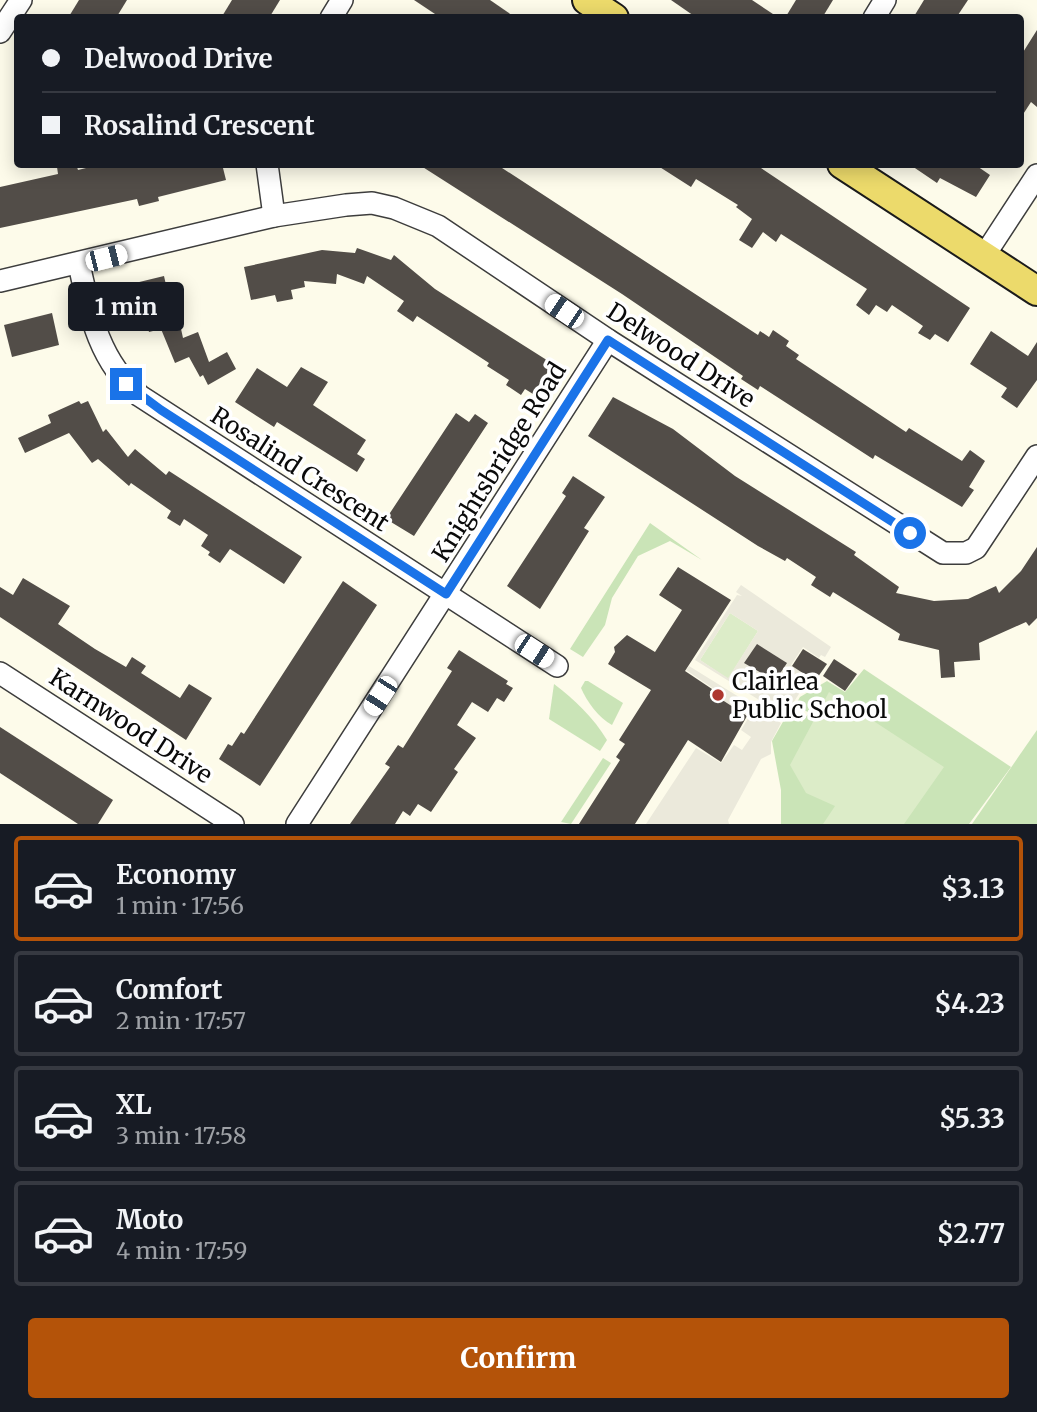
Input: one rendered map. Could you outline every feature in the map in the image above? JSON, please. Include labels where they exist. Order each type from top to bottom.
[{"type":"main road","points":[[848,168],[1037,291]]},
{"type":"street","points":[[0,32],[22,0]]},
{"type":"street","points":[[268,168],[274,216]]},
{"type":"street","points":[[984,256],[1037,175]]},
{"type":"street","name":"Delwood Drive","points":[[0,281],[274,216],[372,203],[417,216],[447,233],[608,340],[943,554],[966,554],[976,548],[1037,456]]},
{"type":"street","name":"Rosalind Crescent","points":[[79,264],[101,346],[126,384],[161,410],[557,666]]},
{"type":"street","name":"Knightsbridge Road","points":[[298,824],[608,340]]},
{"type":"street","name":"Karnwood Drive","points":[[0,673],[233,824]]},
{"type":"green space","points":[[650,523],[702,560],[670,541],[638,556],[612,598],[605,625],[583,657],[570,649]]},
{"type":"green space","points":[[730,613],[758,631],[728,679],[700,660]]},
{"type":"green space","points":[[864,669],[1011,767],[969,824],[781,824],[781,790],[772,741],[788,713],[802,722],[809,713],[796,704],[800,697],[827,681],[845,692]]},
{"type":"green space","points":[[585,681],[623,703],[612,725],[598,714],[587,699],[581,688]]},
{"type":"green space","points":[[554,684],[583,709],[602,732],[607,740],[600,751],[549,719]]},
{"type":"green space","points":[[829,692],[944,767],[904,824],[823,824],[835,806],[806,793],[790,765]]},
{"type":"green space","points":[[1037,730],[1037,824],[972,824]]},
{"type":"green space","points":[[603,758],[611,763],[571,824],[561,822]]},
{"type":"shaded area","points":[[741,585],[831,647],[825,657],[821,655],[819,658],[803,647],[791,665],[809,678],[785,716],[695,660],[737,595],[742,596],[736,592]],"holes":[[[730,613],[758,631],[728,678],[700,660]]]},
{"type":"shaded area","points":[[689,666],[781,723],[771,742],[771,754],[761,759],[728,820],[729,824],[646,824],[696,748],[721,763],[734,745],[742,750],[751,737],[741,730],[749,717],[711,693],[714,689],[686,670]]},
{"type":"building","points":[[79,0],[127,0],[118,14],[70,14]]},
{"type":"building","points":[[232,0],[280,0],[271,14],[223,14]]},
{"type":"building","points":[[414,0],[490,0],[510,14],[435,14]]},
{"type":"building","points":[[671,0],[752,0],[773,14],[691,14]]},
{"type":"building","points":[[796,0],[833,0],[824,14],[787,14]]},
{"type":"building","points":[[924,0],[968,0],[959,14],[915,14]]},
{"type":"building","points":[[1037,30],[1037,107],[1031,102],[1024,113],[1024,51]]},
{"type":"building","points":[[57,168],[223,168],[226,180],[158,197],[159,201],[139,206],[137,199],[0,228],[0,187],[58,174]]},
{"type":"building","points":[[424,168],[502,168],[758,335],[760,331],[769,337],[773,330],[789,341],[786,346],[799,355],[796,359],[906,432],[909,428],[962,461],[970,450],[985,461],[969,487],[974,490],[962,507],[875,455],[873,459],[760,386],[758,390],[741,379],[743,376],[622,294]]},
{"type":"building","points":[[661,168],[761,168],[970,308],[948,342],[935,334],[930,340],[918,333],[923,326],[892,305],[887,312],[876,305],[869,315],[856,305],[867,289],[781,234],[776,242],[763,232],[752,248],[739,240],[752,219],[736,207],[738,205],[696,179],[691,187]]},
{"type":"building","points":[[915,168],[980,168],[990,175],[976,197],[940,178],[937,183]]},
{"type":"building","points":[[357,248],[391,260],[394,255],[435,289],[553,364],[533,394],[525,389],[521,395],[506,385],[509,380],[487,366],[489,363],[417,316],[413,322],[397,311],[404,301],[367,276],[364,284],[337,274],[336,284],[304,281],[305,287],[291,290],[293,299],[277,302],[275,295],[251,300],[244,267],[322,250],[355,253]]},
{"type":"building","points":[[164,276],[171,307],[176,306],[183,338],[198,332],[209,362],[227,352],[236,369],[208,385],[203,375],[200,377],[189,357],[175,363],[161,329],[149,332],[146,322],[142,322],[139,308],[136,308],[131,284]]},
{"type":"building","points":[[52,313],[59,345],[12,357],[4,325]]},
{"type":"building","points":[[991,331],[1028,356],[1037,342],[1037,380],[1017,408],[1001,397],[1007,388],[970,364]]},
{"type":"building","points":[[301,367],[328,382],[313,405],[366,440],[357,454],[365,459],[357,472],[277,422],[274,427],[235,402],[257,368],[287,387]]},
{"type":"building","points":[[613,397],[673,429],[735,476],[856,552],[854,555],[899,587],[896,593],[934,601],[968,599],[996,586],[999,593],[1021,571],[1037,547],[1037,618],[1029,626],[1026,622],[979,643],[980,660],[954,662],[955,677],[941,678],[939,650],[898,640],[900,634],[833,592],[830,597],[811,585],[816,577],[787,558],[785,561],[758,546],[588,436]]},
{"type":"building","points":[[79,401],[81,404],[88,401],[103,432],[106,429],[128,457],[135,449],[166,475],[169,471],[302,557],[284,584],[230,549],[220,563],[208,555],[210,552],[201,546],[208,535],[184,519],[180,526],[167,518],[171,511],[131,483],[129,486],[98,459],[92,463],[69,433],[25,453],[18,438],[51,423],[48,415]]},
{"type":"building","points":[[456,413],[469,422],[475,414],[488,423],[414,536],[386,519]]},
{"type":"building","points":[[573,476],[605,497],[584,528],[589,531],[540,609],[507,586],[566,496],[562,493]]},
{"type":"building","points":[[678,567],[731,600],[685,671],[712,689],[710,692],[747,716],[721,762],[688,740],[635,824],[579,824],[620,760],[616,757],[625,744],[619,740],[651,690],[608,664],[615,652],[614,647],[627,635],[655,652],[682,610],[659,595]]},
{"type":"building","points":[[23,578],[70,606],[58,624],[95,649],[126,667],[132,657],[146,666],[141,673],[180,698],[189,684],[212,698],[186,740],[0,617],[0,587],[13,595]]},
{"type":"building","points":[[343,581],[377,605],[260,786],[219,759],[228,744],[232,746],[241,732],[244,734]]},
{"type":"building","points":[[757,644],[787,663],[775,681],[744,663]]},
{"type":"building","points":[[803,649],[827,664],[815,681],[792,666]]},
{"type":"building","points":[[459,650],[508,681],[506,684],[513,688],[504,702],[497,698],[488,712],[472,702],[457,725],[476,738],[454,769],[458,772],[431,812],[418,804],[410,816],[403,811],[395,824],[350,824],[390,767],[385,764],[398,745],[403,748],[452,671],[447,668]]},
{"type":"building","points":[[834,659],[857,674],[845,691],[823,676]]},
{"type":"building","points":[[0,727],[113,800],[98,824],[78,824],[0,773]]},
{"type":"place","name":"Clairlea Public School","points":[[718,695]]},
{"type":"route","points":[[126,384],[161,410],[446,594],[608,340],[910,533]]}]
